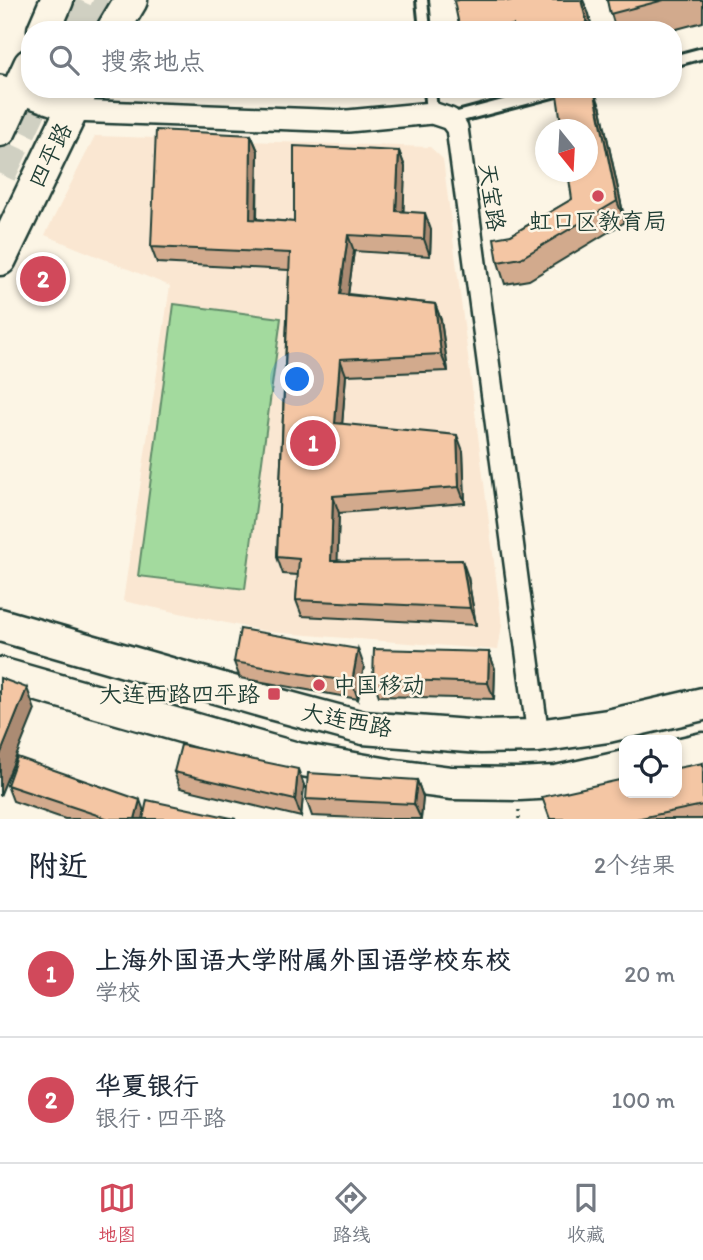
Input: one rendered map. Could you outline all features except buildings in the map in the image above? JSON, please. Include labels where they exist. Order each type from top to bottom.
[{"type":"main road","points":[[48,21],[57,0]]},
{"type":"main road","points":[[118,21],[131,0]]},
{"type":"main road","points":[[0,130],[16,81]]},
{"type":"main road","name":"四平路","points":[[0,259],[77,100]]},
{"type":"main road","name":"大连西路","points":[[0,625],[363,728],[481,737],[538,736],[608,726],[703,704]]},
{"type":"main road","name":"大连西路","points":[[0,674],[297,759],[388,775],[451,783],[519,784],[556,782],[619,768]]},
{"type":"main road","points":[[682,754],[703,749]]},
{"type":"street","points":[[77,100],[348,121],[441,116]]},
{"type":"street","name":"天宝路","points":[[441,116],[457,128],[538,736]]},
{"type":"lane","points":[[422,0],[424,21]]},
{"type":"lane","points":[[682,59],[703,53]]},
{"type":"lane","points":[[434,98],[441,116],[523,98]]},
{"type":"shaded area","points":[[95,136],[430,147],[443,159],[502,625],[498,650],[269,632],[123,601],[170,286],[45,235]]},
{"type":"green space","points":[[174,304],[281,318],[245,589],[138,576]]},
{"type":"tunnel","points":[[72,21],[82,0]]},
{"type":"tunnel","points":[[100,21],[111,0]]},
{"type":"tunnel","points":[[0,174],[36,98]]},
{"type":"place","name":"虹口区教育局","points":[[598,196]]},
{"type":"place","name":"华夏银行","points":[[43,279]]},
{"type":"place","name":"上海外国语大学附属外国语学校东校","points":[[313,443]]},
{"type":"place","name":"中国移动","points":[[319,685]]},
{"type":"place","name":"大连西路四平路","points":[[274,694]]}]
